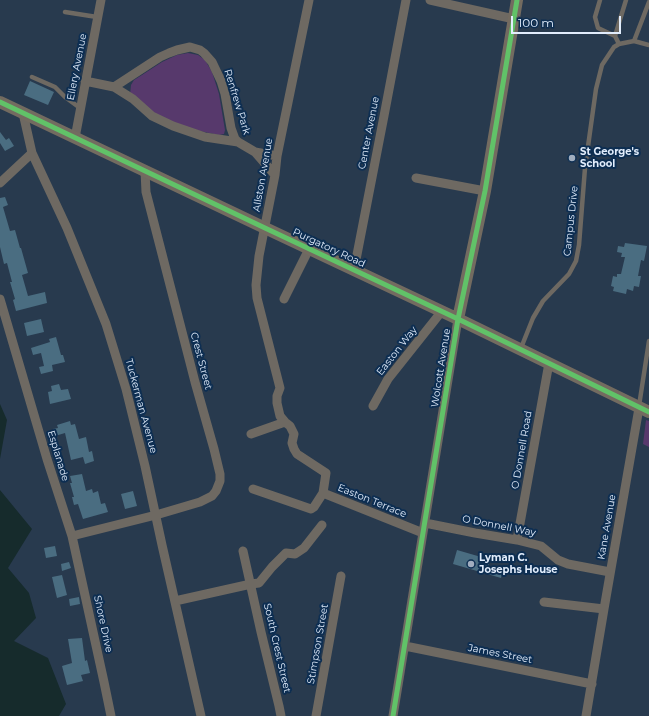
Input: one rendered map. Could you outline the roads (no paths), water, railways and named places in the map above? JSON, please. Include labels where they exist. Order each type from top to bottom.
[{"type":"street","name":"Ellery Avenue","points":[[75,138],[101,0]]},
{"type":"street","name":"Allston Avenue","points":[[309,0],[277,156],[275,175],[257,269],[256,285],[257,298],[280,388],[277,396],[280,416],[290,426],[294,434],[292,443],[297,454],[326,473],[323,493]]},
{"type":"street","name":"Center Avenue","points":[[354,270],[406,0]]},
{"type":"street","points":[[430,0],[514,19]]},
{"type":"street","name":"Wolcott Avenue","points":[[393,716],[458,319],[485,191],[517,0]]},
{"type":"street","name":"Renfrew Park","points":[[114,87],[169,52],[190,47],[200,50],[212,62],[221,81],[225,94],[231,128],[235,139],[255,152],[275,175]]},
{"type":"street","name":"Renfrew Park","points":[[85,81],[114,87],[133,99],[152,116],[174,126],[205,137],[238,142]]},
{"type":"street","name":"Purgatory Road","points":[[0,102],[458,319],[644,410]]},
{"type":"street","name":"Tuckerman Avenue","points":[[23,114],[32,153],[67,228],[106,324],[126,389],[202,716]]},
{"type":"street","name":"Renfrew Park","points":[[255,152],[277,156]]},
{"type":"street","points":[[0,183],[32,153]]},
{"type":"street","name":"Crest Street","points":[[145,171],[146,192],[220,474],[220,481],[212,496],[200,502],[156,515]]},
{"type":"street","points":[[416,178],[485,191]]},
{"type":"street","points":[[284,299],[309,249]]},
{"type":"street","name":"Esplanade","points":[[0,300],[47,459],[72,536]]},
{"type":"street","name":"Easton Way","points":[[373,406],[388,379],[442,312]]},
{"type":"street","name":"O Donnell Road","points":[[517,540],[548,363]]},
{"type":"street","name":"Kane Avenue","points":[[586,716],[610,572],[644,410]]},
{"type":"street","points":[[251,434],[285,422]]},
{"type":"street","name":"Easton Terrace","points":[[253,489],[311,509],[323,493],[424,528]]},
{"type":"street","points":[[72,536],[156,515]]},
{"type":"street","points":[[175,601],[251,584],[259,584],[272,567],[286,553],[295,554],[304,548],[322,525]]},
{"type":"street","name":"O Donnell Way","points":[[424,528],[475,533],[517,540],[541,546],[558,560],[568,564],[610,572]]},
{"type":"street","name":"Shore Drive","points":[[72,536],[111,716]]},
{"type":"street","name":"South Crest Street","points":[[243,551],[279,706],[280,716]]},
{"type":"street","name":"Stimpson Street","points":[[316,716],[341,576]]},
{"type":"street","points":[[544,602],[604,609]]},
{"type":"street","name":"James Street","points":[[405,646],[592,684]]},
{"type":"lane","points":[[600,0],[595,17],[598,28],[615,36],[619,44],[634,41],[649,45]]},
{"type":"lane","points":[[615,36],[626,0]]},
{"type":"lane","points":[[634,41],[649,2]]},
{"type":"lane","points":[[66,12],[98,18]]},
{"type":"lane","name":"Campus Drive","points":[[521,350],[533,318],[543,301],[569,274],[576,261],[579,244],[585,168],[596,89],[602,65],[614,47],[619,44]]},
{"type":"lane","points":[[32,77],[55,87],[65,97],[80,108]]},
{"type":"lane","name":"Kane Avenue","points":[[644,410],[649,341]]},
{"type":"place","name":"St George's School","points":[[572,158]]},
{"type":"place","name":"Lyman C. Josephs House","points":[[471,564]]}]
